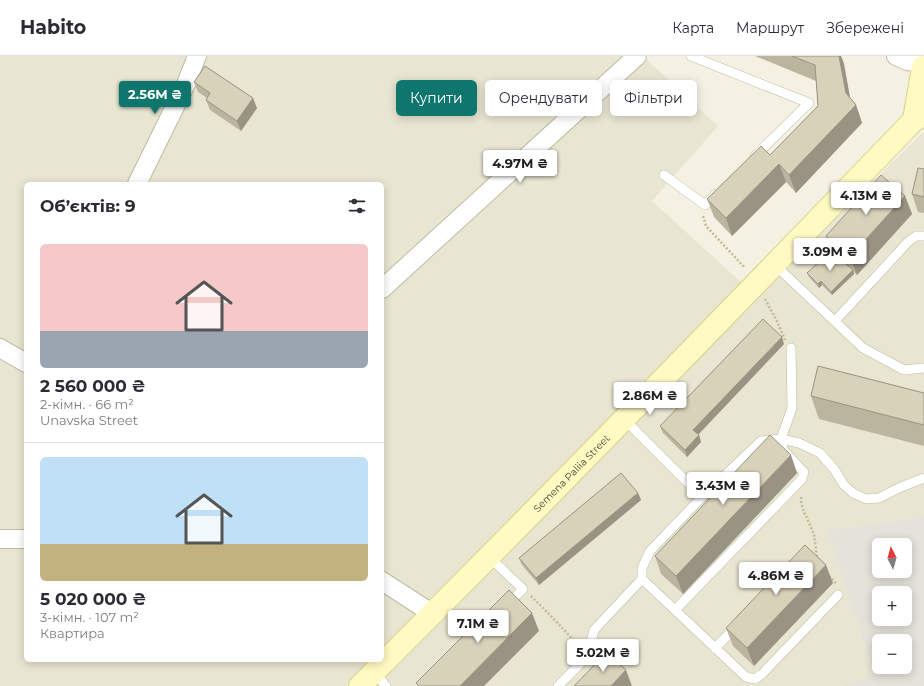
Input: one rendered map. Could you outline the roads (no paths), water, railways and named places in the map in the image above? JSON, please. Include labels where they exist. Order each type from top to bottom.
[{"type":"street","points":[[138,182],[186,84],[197,56]]},
{"type":"street","points":[[384,287],[637,56]]},
{"type":"street","points":[[896,56],[907,61],[923,64]]},
{"type":"street","name":"Semena Paliia Street","points":[[373,681],[433,614],[919,117],[923,64]]},
{"type":"street","points":[[0,348],[24,362]]},
{"type":"street","points":[[0,539],[24,539]]},
{"type":"street","points":[[384,582],[433,614]]},
{"type":"lane","points":[[691,56],[809,103],[749,162]]},
{"type":"lane","points":[[664,175],[705,206],[721,189]]},
{"type":"lane","points":[[835,321],[908,242],[916,236],[924,236]]},
{"type":"lane","points":[[775,265],[863,348],[904,370],[924,368]]},
{"type":"lane","points":[[675,610],[802,479],[804,472],[783,450],[781,438],[792,408],[791,348]]},
{"type":"lane","points":[[624,419],[702,497]]},
{"type":"lane","points":[[558,686],[588,656],[594,630],[642,579],[642,568],[650,551],[702,497],[761,441],[781,438],[799,443],[820,453],[834,469],[844,485],[853,493],[866,499],[879,498],[924,478]]},
{"type":"lane","points":[[489,557],[523,589],[502,611]]},
{"type":"lane","points":[[642,579],[746,677],[755,679],[762,674],[838,595]]},
{"type":"lane","points":[[715,648],[743,620]]}]
